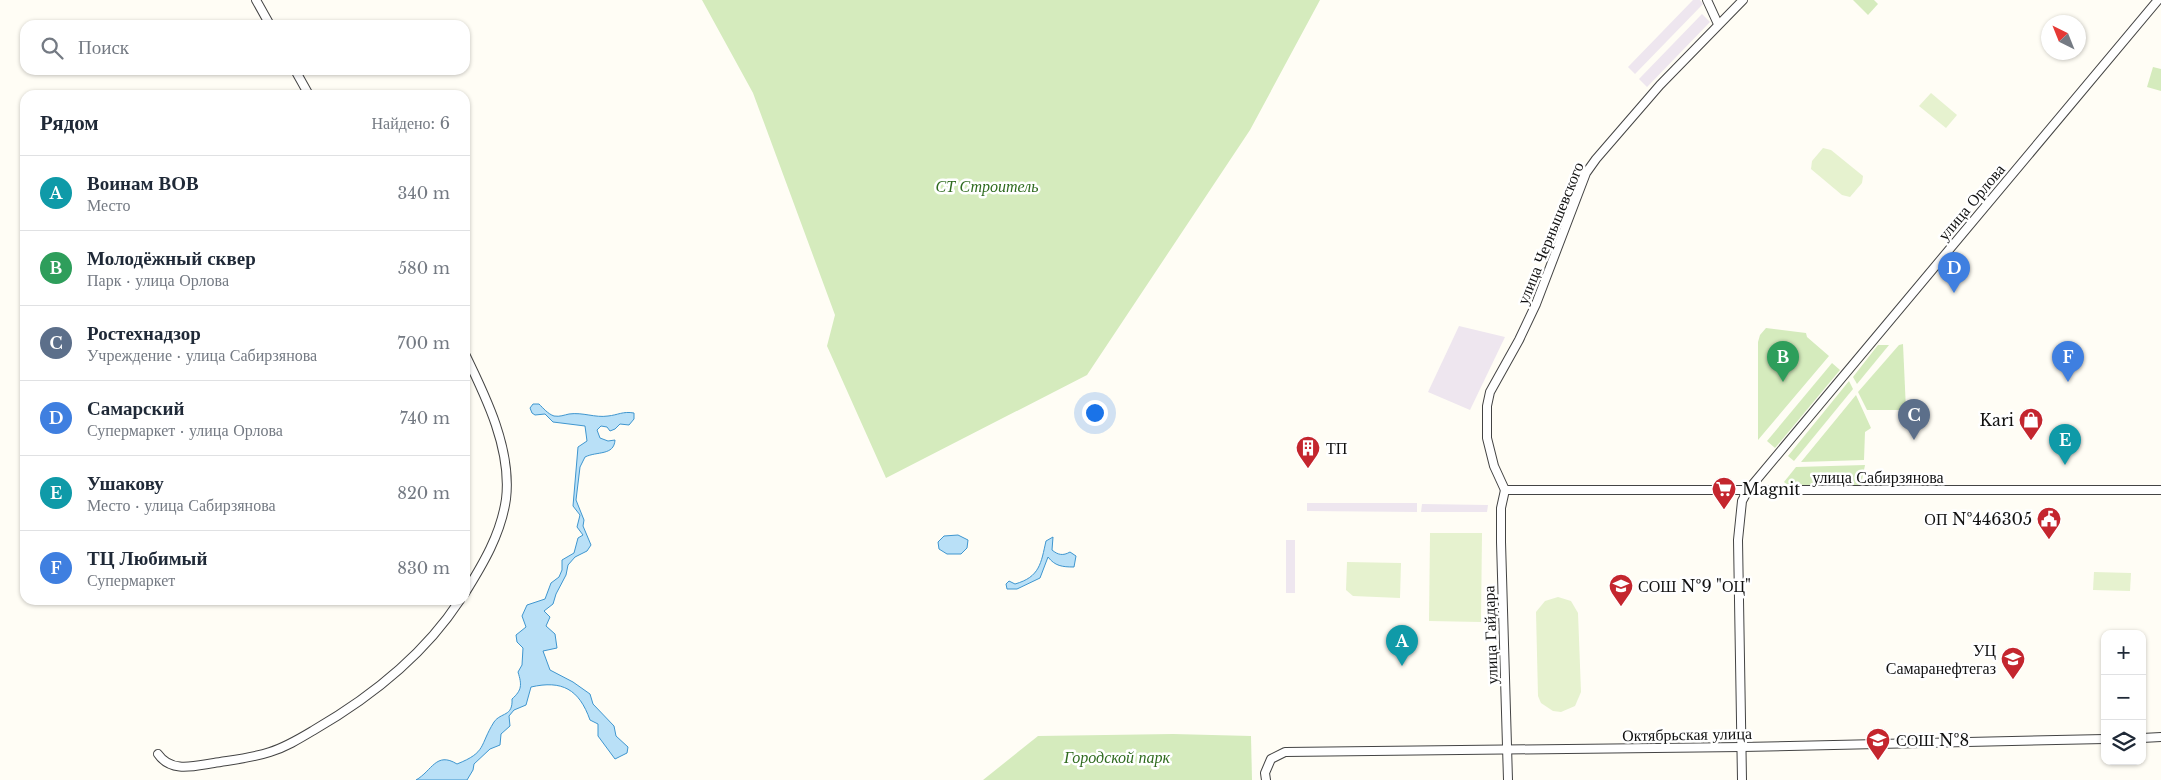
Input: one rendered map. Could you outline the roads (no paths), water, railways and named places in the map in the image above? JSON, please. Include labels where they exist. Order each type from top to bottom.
[{"type":"street","points":[[256,0],[267,20]]},
{"type":"street","points":[[1707,0],[1718,24]]},
{"type":"street","name":"улица Чернышевского","points":[[1505,490],[1494,466],[1487,438],[1487,406],[1490,392],[1519,340],[1536,304],[1586,173],[1612,140],[1718,24],[1743,0]]},
{"type":"street","name":"улица Орлова","points":[[1748,490],[2158,0]]},
{"type":"street","points":[[298,75],[306,90]]},
{"type":"street","points":[[470,364],[496,429],[506,468],[507,484],[506,501],[496,536],[470,585]]},
{"type":"street","name":"улица Сабирзянова","points":[[1505,490],[2161,490]]},
{"type":"street","name":"улица Гайдара","points":[[1505,490],[1501,508],[1501,542],[1508,780]]},
{"type":"street","points":[[1742,780],[1738,540],[1742,502],[1748,490]]},
{"type":"street","points":[[158,754],[163,762],[168,765],[190,767],[269,753],[298,741],[358,703],[390,678],[441,627],[456,605]]},
{"type":"street","points":[[2146,738],[2161,738]]},
{"type":"street","name":"Октябрьская улица","points":[[1266,780],[1265,773],[1271,759],[1285,752],[1508,751],[2101,739]]},
{"type":"water","points":[[533,404],[539,404],[554,416],[574,414],[612,416],[634,413],[634,419],[629,425],[620,424],[610,431],[607,427],[601,426],[597,430],[600,438],[608,441],[615,440],[614,445],[608,451],[585,457],[580,467],[576,500],[584,520],[583,526],[591,545],[587,551],[575,557],[568,565],[566,575],[553,604],[544,611],[550,617],[546,626],[555,634],[557,648],[543,651],[550,670],[573,682],[590,694],[593,704],[614,726],[616,736],[628,747],[627,753],[615,759],[598,736],[598,724],[590,720],[586,709],[575,694],[560,686],[542,685],[531,687],[526,705],[514,710],[509,716],[510,726],[501,734],[500,745],[490,749],[474,764],[467,780],[416,780],[439,761],[450,761],[457,764],[473,756],[481,748],[494,722],[509,712],[512,699],[518,693],[520,687],[518,672],[522,665],[523,648],[517,642],[516,635],[526,627],[522,616],[527,605],[545,599],[551,583],[559,577],[562,570],[562,560],[574,553],[578,538],[583,535],[577,527],[580,515],[573,506],[578,447],[587,441],[585,426],[553,422],[545,414],[535,415],[530,408]]},
{"type":"water","points":[[958,535],[968,540],[967,548],[961,554],[947,554],[939,549],[938,542],[944,536]]},
{"type":"water","points":[[1053,537],[1052,550],[1061,554],[1070,552],[1076,556],[1074,567],[1059,565],[1048,557],[1040,578],[1017,589],[1007,589],[1006,584],[1009,581],[1015,584],[1034,573],[1041,562],[1046,541]]},
{"type":"place","name":"Самарский","points":[[1954,293]]},
{"type":"place","name":"Молодёжный сквер","points":[[1783,382]]},
{"type":"place","name":"ТЦ Любимый","points":[[2068,382]]},
{"type":"place","name":"Ростехнадзор","points":[[1914,440]]},
{"type":"place","name":"Kari","points":[[2031,441]]},
{"type":"place","name":"Ушакову","points":[[2065,465]]},
{"type":"place","name":"ТП","points":[[1308,469]]},
{"type":"place","name":"Magnit","points":[[1724,510]]},
{"type":"place","name":"ОП №446305","points":[[2049,540]]},
{"type":"place","name":"СОШ №9 \"ОЦ\"","points":[[1621,607]]},
{"type":"place","name":"Воинам ВОВ","points":[[1402,666]]},
{"type":"place","name":"УЦ Самаранефтегаз","points":[[2013,680]]},
{"type":"place","name":"СОШ №8","points":[[1878,761]]},
{"type":"park label","name":"СТ Строитель","points":[[987,186]]},
{"type":"park label","name":"Городской парк","points":[[1117,757]]}]
